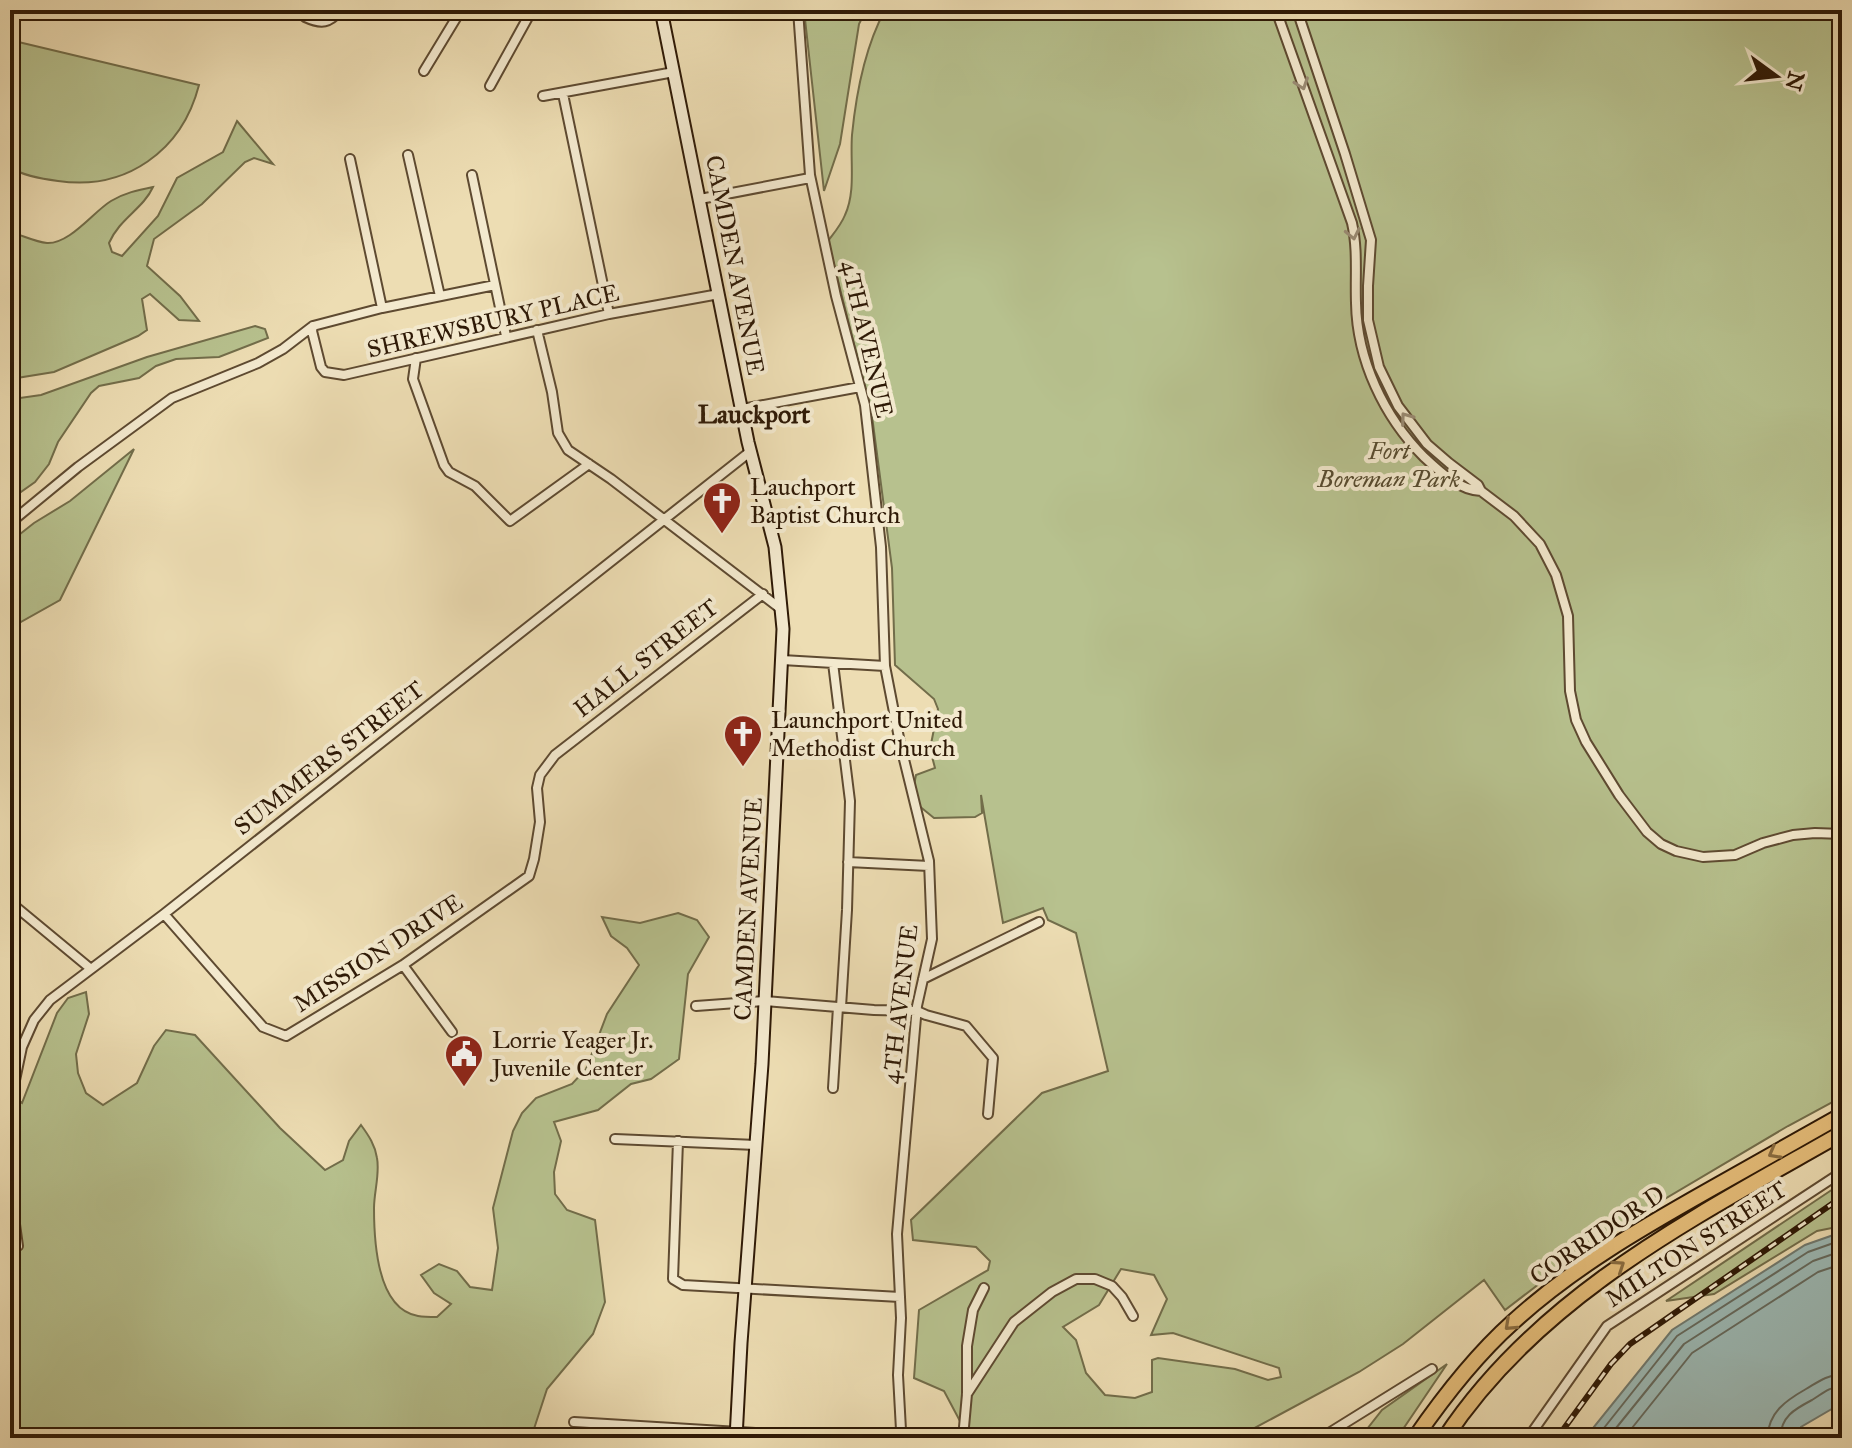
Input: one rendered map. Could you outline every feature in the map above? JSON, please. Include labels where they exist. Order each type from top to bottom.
[{"type":"highway","name":"CORRIDOR D","points":[[1415,1438],[1462,1375],[1487,1348],[1559,1284],[1612,1246],[1842,1115]]},
{"type":"highway","name":"CORRIDOR D","points":[[1445,1438],[1488,1380],[1514,1353],[1546,1322],[1598,1280],[1734,1195],[1842,1133]]},
{"type":"street","points":[[305,17],[329,21],[341,10]]},
{"type":"street","points":[[424,71],[461,10]]},
{"type":"street","points":[[490,86],[532,10]]},
{"type":"street","name":"CAMDEN AVENUE","points":[[661,10],[742,409],[775,547],[783,629],[765,1001],[736,1435]]},
{"type":"street","name":"4TH AVENUE","points":[[798,10],[810,178],[836,296],[865,405],[881,547],[885,666],[929,866],[932,939],[917,1011],[897,1234],[901,1318],[898,1375],[904,1438]]},
{"type":"street","points":[[1276,10],[1354,235],[1358,325],[1369,371],[1401,430],[1429,461],[1460,485],[1472,491],[1481,491]]},
{"type":"street","points":[[1297,10],[1371,240],[1368,320],[1379,367],[1398,406],[1427,444],[1514,516],[1540,544],[1556,575],[1568,616],[1570,691],[1576,720],[1619,795],[1661,844],[1703,857],[1735,855],[1793,835],[1842,834]]},
{"type":"street","points":[[543,96],[674,72]]},
{"type":"street","points":[[563,94],[609,314]]},
{"type":"street","points":[[1329,160],[1345,154]]},
{"type":"street","points":[[408,155],[440,296]]},
{"type":"street","points":[[350,159],[382,308]]},
{"type":"street","points":[[472,175],[506,336]]},
{"type":"street","points":[[700,199],[810,178]]},
{"type":"street","points":[[10,523],[172,398],[258,363],[313,326],[495,285]]},
{"type":"street","name":"SHREWSBURY PLACE","points":[[313,326],[321,367],[330,374],[344,375],[506,336],[719,294]]},
{"type":"street","points":[[537,330],[558,433],[568,450],[781,609]]},
{"type":"street","points":[[416,358],[413,379],[444,465],[449,472],[475,486],[510,521],[589,464]]},
{"type":"street","points":[[742,409],[860,387]]},
{"type":"street","name":"SUMMERS STREET","points":[[10,1143],[14,1085],[22,1047],[34,1020],[50,1000],[164,914],[751,451]]},
{"type":"street","points":[[1429,461],[1437,453]]},
{"type":"street","name":"HALL STREET","points":[[555,755],[763,594]]},
{"type":"street","points":[[782,660],[885,666]]},
{"type":"street","points":[[833,663],[850,801],[833,1088]]},
{"type":"street","name":"MISSION DRIVE","points":[[164,914],[263,1027],[286,1036],[403,965],[529,876],[540,822],[537,788],[540,775],[555,755]]},
{"type":"street","points":[[848,862],[929,866]]},
{"type":"street","points":[[10,902],[91,969]]},
{"type":"street","points":[[923,979],[1039,922]]},
{"type":"street","points":[[403,965],[452,1032]]},
{"type":"street","points":[[696,1006],[765,1001],[917,1011],[966,1026],[993,1058],[988,1114]]},
{"type":"street","points":[[615,1139],[756,1145]]},
{"type":"street","points":[[678,1141],[673,1279],[683,1285],[900,1297]]},
{"type":"street","name":"MILTON STREET","points":[[1528,1438],[1607,1326],[1842,1172]]},
{"type":"street","points":[[10,1188],[18,1246]]},
{"type":"street","points":[[967,1394],[1014,1322],[1052,1292],[1076,1279],[1095,1279],[1112,1286],[1133,1316]]},
{"type":"street","points":[[963,1438],[967,1346],[973,1310],[984,1288]]},
{"type":"street","points":[[1321,1438],[1432,1369]]},
{"type":"street","points":[[574,1422],[736,1435],[804,1436]]},
{"type":"street","points":[[660,1438],[661,1428]]},
{"type":"green space","points":[[804,10],[866,10],[859,24],[840,144],[824,191]]},
{"type":"green space","name":"Fort Boreman Park","points":[[885,10],[1842,10],[1842,1097],[1614,1229],[1505,1310],[1484,1280],[1403,1344],[1359,1372],[1236,1438],[969,1438],[944,1391],[914,1378],[919,1310],[988,1270],[990,1261],[976,1247],[913,1240],[911,1220],[1042,1093],[1108,1071],[1076,933],[1048,920],[1043,908],[1003,923],[981,795],[982,813],[975,817],[934,818],[918,805],[914,785],[916,775],[935,768],[930,749],[938,709],[934,699],[895,665],[892,568],[872,416],[828,241],[842,222],[848,206],[852,186],[852,135],[856,103],[862,71]],"holes":[[[1121,1269],[1154,1275],[1167,1299],[1151,1335],[1173,1333],[1279,1368],[1281,1377],[1268,1380],[1235,1369],[1158,1358],[1152,1360],[1152,1392],[1135,1398],[1105,1395],[1086,1373],[1076,1340],[1063,1327],[1099,1305]]]},
{"type":"green space","points":[[10,40],[199,85],[179,129],[148,162],[106,180],[58,181],[34,177],[10,168]]},
{"type":"green space","points":[[237,121],[273,164],[254,158],[245,162],[202,204],[154,239],[147,266],[180,296],[199,321],[179,320],[150,294],[142,299],[147,330],[138,336],[54,372],[17,378],[10,383],[10,232],[42,242],[56,242],[73,233],[111,201],[153,187],[109,243],[112,252],[122,256],[158,216],[177,178],[223,152]]},
{"type":"green space","points":[[255,326],[265,329],[268,338],[219,357],[176,359],[156,366],[139,378],[99,386],[58,442],[49,464],[35,482],[18,494],[10,495],[10,393],[20,398],[41,395],[147,357]]},
{"type":"green space","points":[[134,449],[60,600],[10,628],[10,542],[70,501]]},
{"type":"green space","points":[[678,913],[697,920],[709,937],[688,974],[679,1059],[651,1079],[631,1084],[598,1110],[554,1122],[561,1141],[554,1172],[555,1194],[567,1210],[595,1220],[605,1302],[593,1334],[547,1389],[531,1438],[10,1438],[10,1095],[22,1103],[57,1013],[68,998],[86,992],[89,1014],[76,1054],[78,1073],[86,1093],[103,1105],[137,1083],[154,1046],[166,1030],[195,1035],[280,1128],[325,1170],[343,1160],[349,1141],[361,1125],[377,1158],[375,1238],[386,1288],[404,1311],[418,1316],[437,1317],[451,1304],[434,1293],[421,1275],[439,1264],[457,1271],[470,1287],[492,1290],[498,1248],[493,1208],[513,1131],[522,1113],[536,1098],[572,1084],[586,1069],[607,1014],[639,965],[627,948],[611,936],[602,917],[640,923]]},
{"type":"green space","points":[[1842,1183],[1842,1226],[1817,1231],[1714,1294],[1666,1301]]},
{"type":"green space","points":[[1447,1364],[1397,1438],[1360,1438],[1382,1410]]},
{"type":"water","points":[[1842,1232],[1842,1403],[1801,1427],[1795,1438],[1585,1438],[1672,1330],[1805,1245]]},
{"type":"railway","points":[[1557,1438],[1611,1364],[1630,1344],[1842,1197]]},
{"type":"place","name":"Lauchport Baptist Church","points":[[722,535]]},
{"type":"place","name":"Launchport United Methodist Church","points":[[743,768]]},
{"type":"place","name":"Lorrie Yeager Jr. Juvenile Center","points":[[464,1088]]},
{"type":"district","name":"Lauckport","points":[[754,414]]}]
